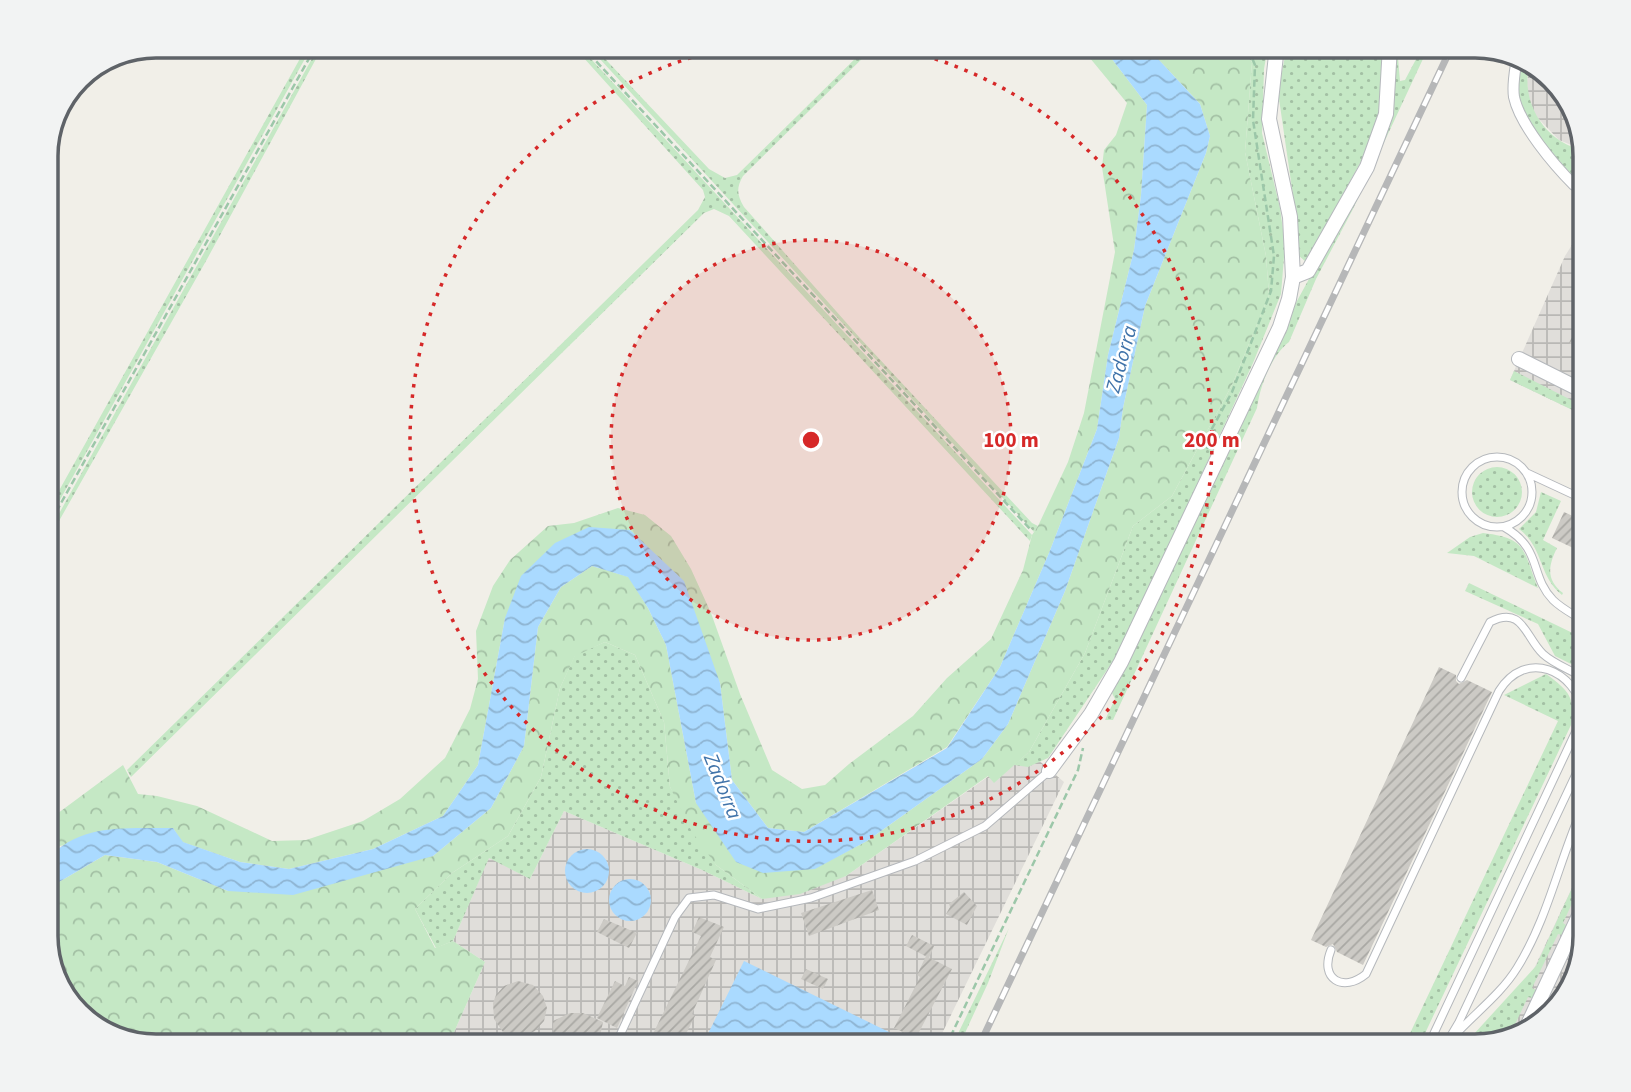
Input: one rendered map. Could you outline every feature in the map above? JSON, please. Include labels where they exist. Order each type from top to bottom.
[{"type":"street","points":[[1049,771],[1091,714],[1121,662],[1280,327],[1289,299],[1293,277],[1290,217],[1269,119],[1276,58]]},
{"type":"street","points":[[1293,277],[1308,271],[1367,167],[1387,114],[1389,58]]},
{"type":"street","points":[[1515,66],[1514,98],[1523,120],[1573,184]]},
{"type":"street","points":[[1519,359],[1573,386]]},
{"type":"street","points":[[1532,1017],[1573,930]]},
{"type":"lane","points":[[1527,472],[1532,489],[1530,506],[1520,519],[1504,527],[1492,527],[1480,524],[1468,514],[1462,501],[1461,486],[1467,472],[1477,462],[1491,456],[1506,457],[1527,472],[1573,494]]},
{"type":"lane","points":[[1504,527],[1527,545],[1543,585],[1552,599],[1573,613]]},
{"type":"lane","points":[[1461,678],[1490,622],[1508,617],[1517,620],[1526,628],[1541,652],[1573,672]]},
{"type":"lane","points":[[1331,950],[1327,961],[1328,971],[1339,982],[1356,982],[1366,974],[1499,691],[1513,674],[1531,667],[1544,667],[1554,672],[1573,690]]},
{"type":"lane","points":[[1434,1034],[1573,738]]},
{"type":"lane","points":[[621,1034],[675,917],[689,898],[714,895],[758,909],[811,898],[915,860],[985,826],[1049,771]]},
{"type":"lane","points":[[1452,1034],[1573,782]]},
{"type":"lane","points":[[1456,1034],[1517,968],[1553,893],[1573,838]]},
{"type":"path","points":[[58,508],[309,58]]},
{"type":"path","points":[[593,58],[1031,530]]},
{"type":"path","points":[[1214,466],[1206,445],[1209,433],[1232,392],[1271,291],[1274,256],[1253,120],[1255,65],[1252,58]]},
{"type":"path","points":[[952,1034],[1079,770],[1083,747]]},
{"type":"shaded area","points":[[1528,73],[1557,101],[1568,124],[1572,145],[1559,140],[1535,115],[1527,82]]},
{"type":"shaded area","points":[[1573,243],[1573,410],[1510,380]]},
{"type":"shaded area","points":[[1029,752],[1064,782],[942,1034],[453,1034],[485,962],[453,941],[489,857],[530,879],[564,811],[702,870],[762,899],[846,876],[989,776],[994,782]]},
{"type":"shaded area","points":[[1573,886],[1573,937],[1566,974],[1557,991],[1540,1010],[1505,1029]]},
{"type":"green space","points":[[300,58],[305,58],[58,503],[58,492]]},
{"type":"green space","points":[[312,58],[316,58],[206,261],[58,523],[58,515]]},
{"type":"green space","points":[[584,58],[590,58],[1032,535],[1030,541],[729,216],[714,209],[704,213],[131,777],[127,770],[698,210],[705,197],[703,190]]},
{"type":"green space","points":[[599,58],[604,58],[709,169],[725,178],[737,175],[856,58],[863,58],[743,176],[738,188],[740,199],[744,207],[859,337],[1032,523],[1038,526],[1034,532]]},
{"type":"green space","points":[[1090,58],[1111,58],[1147,105],[1134,250],[1108,355],[1097,429],[1049,553],[1000,667],[947,747],[804,832],[768,828],[732,780],[720,683],[630,530],[505,618],[478,765],[443,816],[373,849],[289,869],[240,862],[182,842],[173,828],[58,847],[58,813],[123,765],[138,794],[197,806],[272,841],[306,840],[363,821],[400,799],[445,758],[470,709],[478,679],[476,631],[493,586],[510,560],[548,526],[574,523],[618,508],[645,515],[671,536],[691,569],[711,613],[740,694],[772,770],[802,789],[825,785],[913,716],[947,678],[991,639],[1023,570],[1032,535],[1068,462],[1084,413],[1115,252],[1102,167],[1104,150],[1116,135],[1127,103]]},
{"type":"green space","points":[[1157,58],[1248,58],[1252,62],[1245,152],[1266,256],[1269,295],[1232,385],[1172,496],[1133,526],[1085,653],[1029,752],[994,783],[988,776],[846,876],[800,894],[762,899],[716,865],[692,832],[670,787],[664,722],[635,655],[605,642],[575,656],[560,688],[541,777],[508,836],[452,873],[415,909],[435,948],[453,941],[485,962],[453,1034],[143,1033],[112,1024],[82,1001],[65,974],[61,962],[58,943],[58,883],[105,855],[157,862],[228,891],[433,856],[491,808],[524,746],[538,627],[561,587],[592,566],[629,577],[666,645],[696,803],[815,868],[867,841],[982,759],[1008,724],[1065,591],[1119,438],[1145,306],[1206,153],[1210,136],[1200,104]]},
{"type":"green space","points":[[1248,58],[1266,58],[1262,133],[1280,208],[1285,245],[1281,294],[1253,363],[1121,649],[1048,758],[1028,767],[1014,765],[1029,752],[1085,653],[1133,526],[1172,496],[1232,385],[1269,295],[1266,256],[1245,152],[1252,62]]},
{"type":"green space","points":[[1285,58],[1385,58],[1376,134],[1306,262],[1298,255],[1296,216],[1278,92]]},
{"type":"green space","points":[[1391,58],[1398,58],[1400,81],[1405,80],[1417,58],[1423,58],[1353,209],[1316,279],[1289,342],[1267,372],[1257,408],[1113,720],[1105,720],[1115,699],[1112,693],[1140,639],[1291,312],[1370,167]]},
{"type":"green space","points":[[1519,68],[1528,73],[1528,91],[1538,118],[1557,139],[1572,147],[1573,177],[1529,123],[1520,104],[1517,82]]},
{"type":"green space","points":[[1514,371],[1573,401],[1573,410],[1510,380]]},
{"type":"green space","points":[[1497,467],[1514,475],[1522,492],[1514,509],[1497,517],[1480,509],[1472,492],[1480,475]]},
{"type":"green space","points":[[1541,492],[1561,501],[1543,540],[1557,548],[1550,572],[1562,595],[1549,579],[1533,545],[1519,529],[1536,512]]},
{"type":"green space","points":[[1483,533],[1508,538],[1522,548],[1538,588],[1474,556],[1447,553],[1470,537]]},
{"type":"green space","points":[[1469,583],[1573,633],[1573,665],[1555,656],[1538,624],[1465,591]]},
{"type":"green space","points":[[605,642],[635,655],[664,722],[670,787],[716,865],[762,899],[702,870],[564,811],[530,879],[489,858],[453,941],[436,948],[415,909],[452,873],[508,836],[541,777],[560,688],[575,655]]},
{"type":"green space","points":[[1546,674],[1569,695],[1572,707],[1571,725],[1425,1034],[1410,1034],[1558,721],[1504,695]]},
{"type":"green space","points":[[1573,886],[1573,901],[1563,923],[1566,925],[1562,935],[1558,934],[1532,988],[1536,990],[1532,998],[1528,997],[1514,1026],[1495,1032],[1474,1034],[1536,966]]},
{"type":"green space","points":[[1009,928],[965,1034],[958,1034]]},
{"type":"water","name":"Zadorra","points":[[1111,58],[1157,58],[1200,104],[1210,136],[1206,153],[1145,306],[1119,438],[1065,591],[1008,724],[982,759],[867,841],[815,869],[763,873],[736,862],[696,803],[666,645],[648,608],[628,577],[592,566],[561,587],[538,627],[524,746],[491,808],[433,856],[293,895],[228,891],[157,862],[105,855],[58,883],[58,850],[74,839],[105,830],[173,828],[183,842],[240,862],[289,869],[373,849],[443,816],[478,765],[505,618],[521,576],[555,543],[589,527],[630,530],[684,581],[720,683],[732,780],[768,828],[804,832],[947,748],[1000,667],[1049,553],[1097,429],[1108,355],[1134,250],[1147,105]]},
{"type":"water","points":[[587,849],[602,856],[609,871],[602,886],[587,893],[572,886],[565,871],[572,856]]},
{"type":"water","points":[[630,879],[645,885],[651,900],[645,915],[630,921],[615,915],[609,900],[615,885]]},
{"type":"water","points":[[744,961],[891,1033],[890,1034],[708,1034]]},
{"type":"building","points":[[1564,512],[1573,516],[1573,548],[1552,538]]},
{"type":"building","points":[[1439,667],[1456,675],[1459,684],[1467,680],[1492,692],[1363,965],[1337,952],[1333,944],[1326,947],[1311,940]]},
{"type":"building","points":[[872,890],[879,910],[809,936],[801,913]]},
{"type":"building","points":[[964,892],[977,906],[967,925],[946,914],[949,904]]},
{"type":"building","points":[[699,917],[724,927],[710,957],[716,960],[692,1014],[695,1016],[686,1034],[653,1034],[701,936],[692,932]]},
{"type":"building","points":[[604,919],[637,933],[629,948],[597,932]]},
{"type":"building","points":[[912,935],[934,946],[929,958],[906,946]]},
{"type":"building","points":[[926,956],[952,969],[918,1034],[907,1034],[894,1028],[920,977],[917,975]]},
{"type":"building","points":[[806,969],[828,979],[823,989],[801,979]]},
{"type":"building","points":[[629,977],[638,981],[617,1028],[597,1018],[615,981],[625,986]]},
{"type":"building","points":[[518,981],[533,985],[543,996],[547,1008],[544,1021],[535,1031],[528,1034],[504,1034],[494,1019],[493,1003],[504,986]]},
{"type":"building","points":[[570,1013],[583,1013],[603,1022],[600,1034],[554,1034],[553,1021]]},
{"type":"railway","points":[[985,1034],[1446,58]]}]
